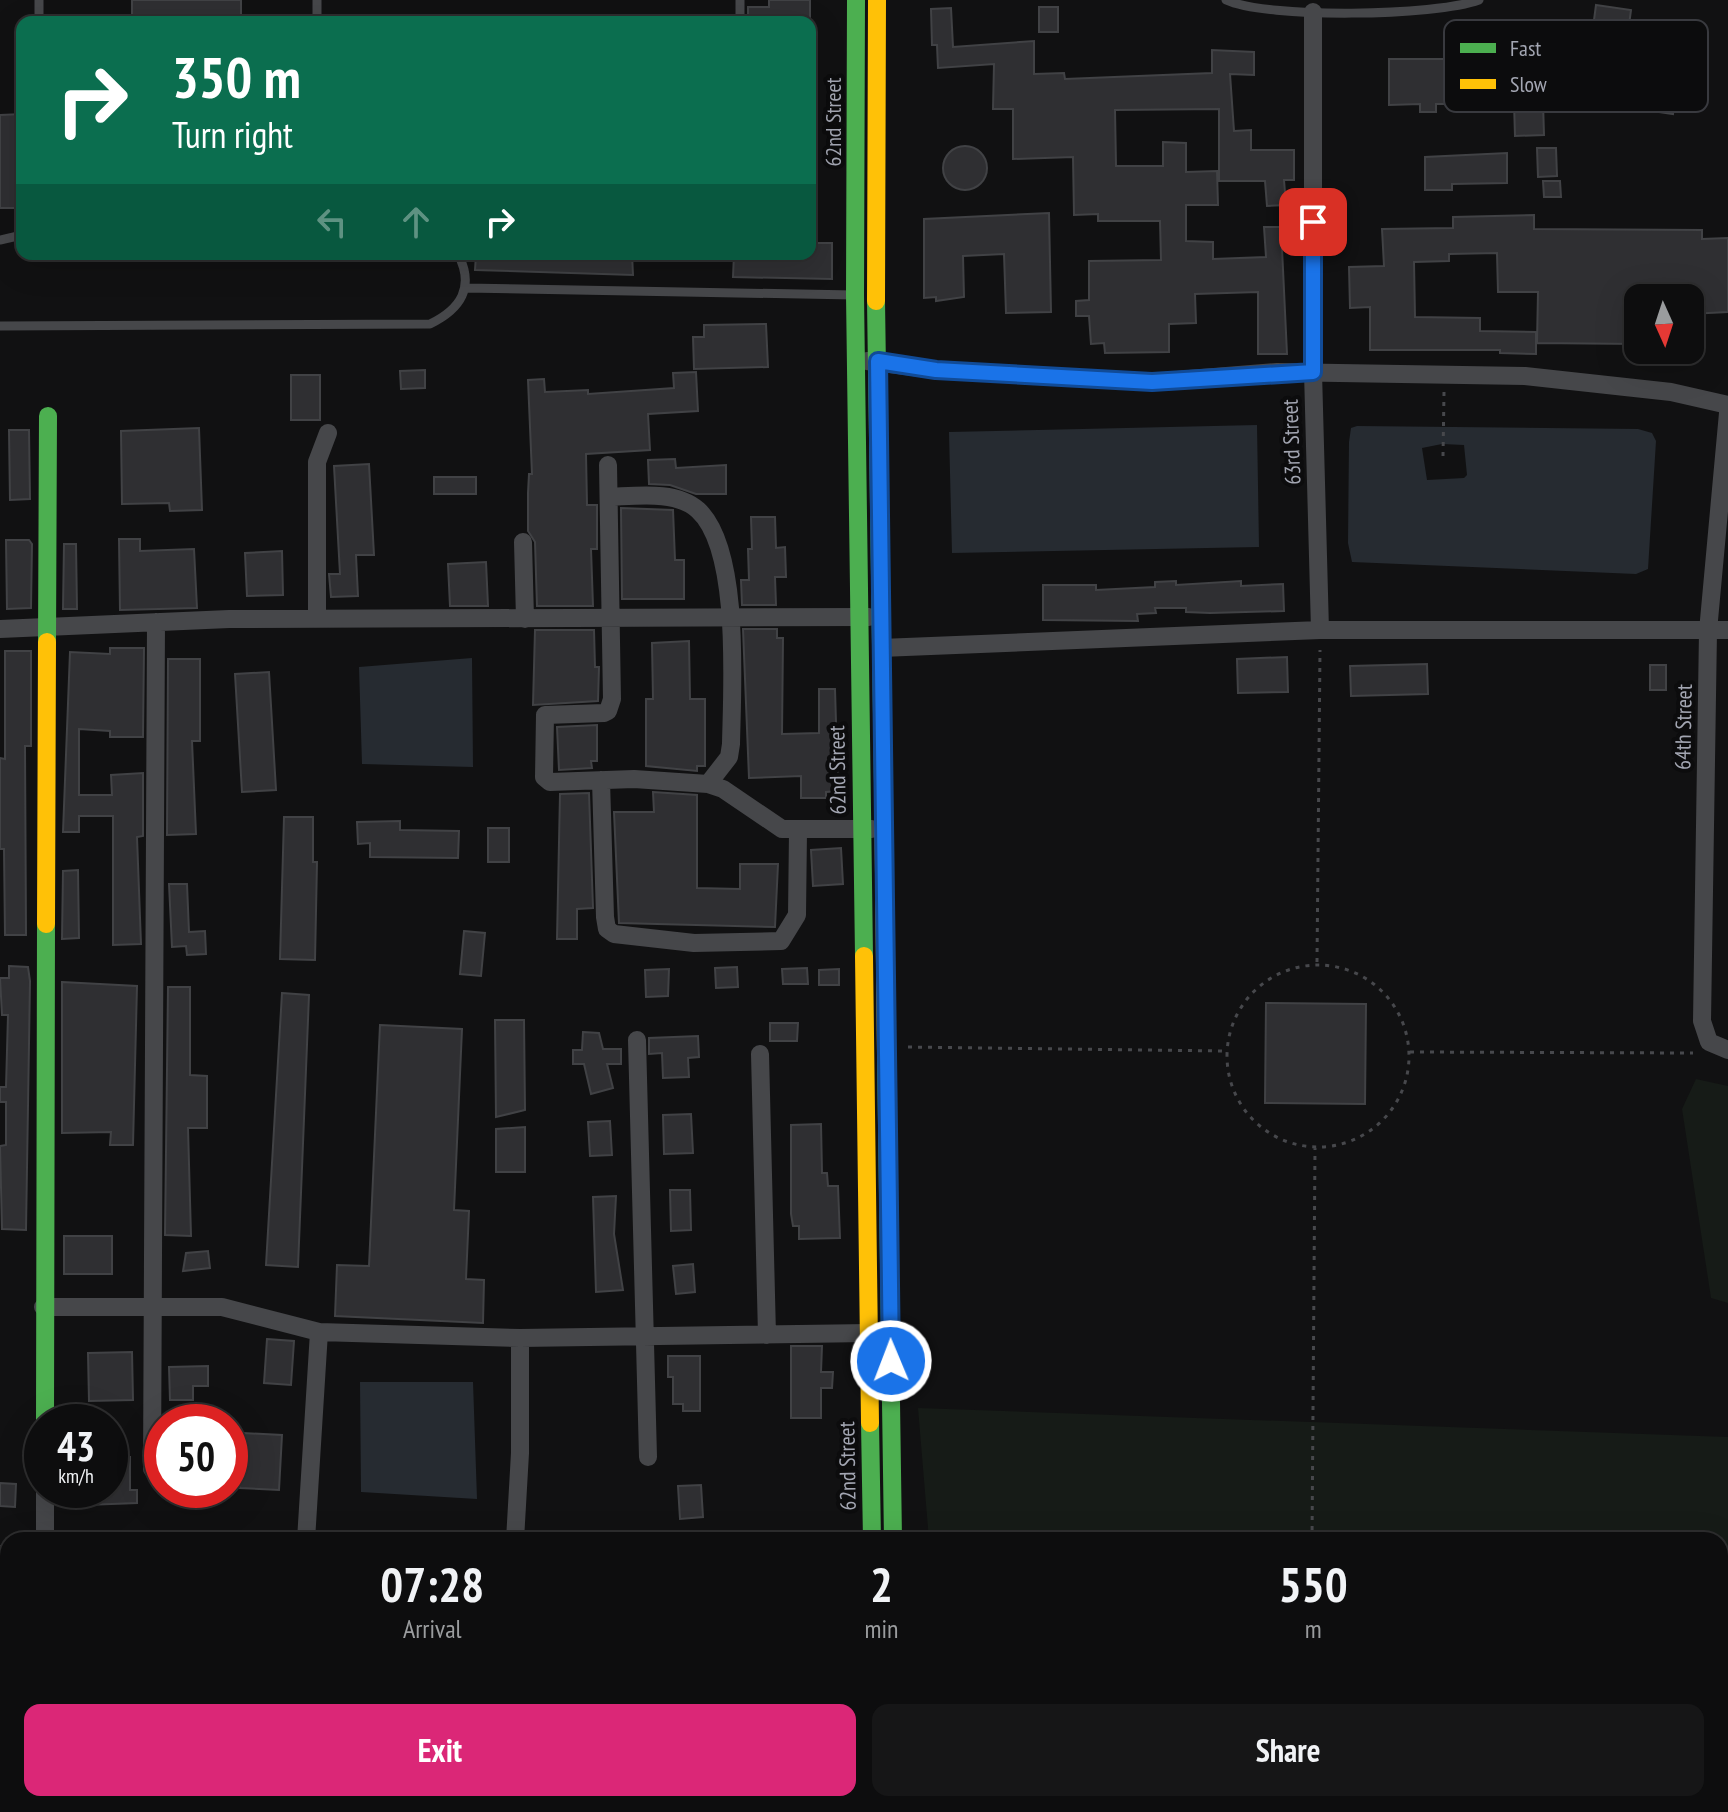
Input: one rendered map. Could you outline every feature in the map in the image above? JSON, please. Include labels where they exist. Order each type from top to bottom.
[{"type":"main road","name":"62nd Street","points":[[856,0],[855,295],[868,1047],[872,1532]]},
{"type":"main road","name":"62nd Street","points":[[877,0],[876,295],[889,1047],[893,1532]]},
{"type":"main road","points":[[45,1404],[48,416]]},
{"type":"main road","points":[[868,1047],[889,1047]]},
{"type":"main road","points":[[871,1420],[892,1419]]},
{"type":"street","name":"63rd Street","points":[[1313,12],[1313,372],[1320,630]]},
{"type":"street","points":[[857,361],[936,370],[1152,382],[1313,372],[1525,376],[1623,386],[1728,405]]},
{"type":"street","name":"64th Street","points":[[1709,1042],[1702,1021],[1708,631],[1728,413]]},
{"type":"street","points":[[317,618],[317,462],[328,433]]},
{"type":"street","points":[[608,465],[612,699],[608,711],[546,715],[546,780],[708,784],[723,789],[771,824],[798,831],[883,829]]},
{"type":"street","points":[[609,497],[673,498],[698,509],[708,523],[724,568],[731,619],[731,744],[729,757],[708,784]]},
{"type":"street","points":[[523,542],[525,619]]},
{"type":"street","points":[[0,629],[317,618],[612,620],[881,616]]},
{"type":"street","points":[[153,1404],[156,622]]},
{"type":"street","points":[[881,648],[1320,630],[1728,630]]},
{"type":"street","points":[[601,780],[604,906],[607,929],[614,934],[694,943],[781,941],[797,915],[798,831]]},
{"type":"street","points":[[637,1040],[648,1457]]},
{"type":"street","points":[[1709,1042],[1728,1050]]},
{"type":"street","points":[[760,1054],[767,1335]]},
{"type":"street","points":[[43,1307],[236,1309],[319,1332],[520,1338],[870,1333]]},
{"type":"street","points":[[306,1532],[319,1332]]},
{"type":"street","points":[[515,1532],[520,1453],[520,1338]]},
{"type":"street","points":[[45,1508],[45,1532]]},
{"type":"lane","points":[[1226,0],[1239,6],[1313,12],[1445,7],[1479,0]]},
{"type":"lane","points":[[0,326],[430,324],[451,314],[461,302],[466,277],[460,260]]},
{"type":"lane","points":[[465,288],[876,295]]},
{"type":"path","points":[[1443,456],[1444,375]]},
{"type":"path","points":[[1317,964],[1320,630]]},
{"type":"path","points":[[1317,964],[1346,969],[1372,981],[1392,1002],[1405,1027],[1410,1052],[1406,1084],[1393,1109],[1372,1129],[1346,1143],[1315,1147],[1290,1143],[1264,1130],[1244,1110],[1230,1084],[1226,1051],[1230,1028],[1243,1002],[1264,982],[1289,969],[1317,964]]},
{"type":"path","points":[[1410,1052],[1690,1054],[1709,1042]]},
{"type":"path","points":[[889,1047],[1226,1051]]},
{"type":"path","points":[[1312,1532],[1315,1147]]},
{"type":"shaded area","points":[[1257,425],[1259,547],[952,553],[949,432]]},
{"type":"shaded area","points":[[1351,428],[1638,429],[1652,433],[1656,441],[1648,569],[1636,574],[1352,562],[1348,543]],"holes":[[[1442,444],[1464,445],[1467,475],[1464,478],[1427,480],[1422,448]]]},
{"type":"shaded area","points":[[472,658],[473,767],[362,764],[359,667]]},
{"type":"shaded area","points":[[1696,1079],[1728,1086],[1728,1303],[1711,1298],[1682,1109]]},
{"type":"shaded area","points":[[360,1382],[473,1382],[477,1499],[361,1492]]},
{"type":"shaded area","points":[[918,1408],[1728,1437],[1728,1532],[928,1532]]},
{"type":"building","points":[[132,0],[241,0],[241,16],[132,16]]},
{"type":"building","points":[[769,0],[810,0],[810,16],[748,16],[748,7],[769,7]]},
{"type":"building","points":[[1596,5],[1631,10],[1630,20],[1594,20]]},
{"type":"building","points":[[1039,7],[1058,7],[1058,32],[1039,32]]},
{"type":"building","points":[[951,8],[953,47],[1034,41],[1034,74],[1064,73],[1065,79],[1212,73],[1212,50],[1254,52],[1254,75],[1230,74],[1234,131],[1251,130],[1251,150],[1294,150],[1294,180],[1284,180],[1286,205],[1267,206],[1265,181],[1219,181],[1219,109],[1115,110],[1116,166],[1163,166],[1163,142],[1186,143],[1186,172],[1217,171],[1218,205],[1186,205],[1186,241],[1213,242],[1213,259],[1266,257],[1264,227],[1281,227],[1287,354],[1258,354],[1258,292],[1195,294],[1196,323],[1169,324],[1169,352],[1105,353],[1104,343],[1091,344],[1089,316],[1076,316],[1076,301],[1089,300],[1089,261],[1161,260],[1160,221],[1098,221],[1098,214],[1074,215],[1073,157],[1013,159],[1013,109],[993,109],[994,64],[938,68],[937,45],[932,45],[931,9]]},
{"type":"building","points":[[1389,59],[1444,59],[1444,104],[1436,104],[1436,112],[1420,112],[1420,104],[1389,105]]},
{"type":"building","points":[[1514,112],[1543,112],[1544,135],[1515,136]]},
{"type":"building","points":[[16,114],[16,208],[0,208],[0,115]]},
{"type":"building","points":[[965,146],[981,152],[987,168],[981,184],[965,190],[949,184],[943,168],[949,152]]},
{"type":"building","points":[[1537,148],[1556,148],[1557,176],[1538,177]]},
{"type":"building","points":[[1507,153],[1507,183],[1452,184],[1452,190],[1425,190],[1425,157]]},
{"type":"building","points":[[1543,181],[1560,181],[1561,197],[1544,197]]},
{"type":"building","points":[[1049,213],[1051,312],[1006,313],[1004,254],[963,256],[964,297],[936,301],[936,297],[924,298],[924,219]]},
{"type":"building","points":[[1534,215],[1534,229],[1702,230],[1702,239],[1728,238],[1728,312],[1704,313],[1704,284],[1624,284],[1624,344],[1537,343],[1538,292],[1498,292],[1497,253],[1449,254],[1449,261],[1414,262],[1415,317],[1480,318],[1480,331],[1536,332],[1536,354],[1500,353],[1500,350],[1370,350],[1370,307],[1350,308],[1349,267],[1384,266],[1382,229],[1453,228],[1453,217]]},
{"type":"building","points":[[816,243],[832,243],[832,279],[733,277],[734,260],[816,260]]},
{"type":"building","points":[[476,260],[632,260],[633,275],[475,270]]},
{"type":"building","points":[[766,324],[768,367],[694,369],[693,337],[704,337],[704,325]]},
{"type":"building","points":[[425,370],[425,388],[401,389],[400,371]]},
{"type":"building","points":[[696,372],[698,411],[648,414],[650,450],[586,454],[587,505],[597,505],[597,549],[591,549],[593,606],[537,606],[535,542],[528,531],[529,474],[532,474],[528,380],[544,379],[545,392],[588,390],[588,394],[674,388],[673,373]]},
{"type":"building","points":[[291,375],[320,375],[320,420],[291,420]]},
{"type":"building","points":[[199,428],[202,510],[170,511],[169,503],[122,504],[121,431]]},
{"type":"building","points":[[9,430],[29,430],[30,499],[10,500]]},
{"type":"building","points":[[675,459],[676,468],[726,465],[726,494],[696,494],[670,485],[649,484],[648,460]]},
{"type":"building","points":[[369,464],[374,555],[356,555],[358,596],[331,597],[329,574],[340,574],[334,466]]},
{"type":"building","points":[[434,477],[476,477],[476,494],[434,494]]},
{"type":"building","points":[[621,508],[673,510],[675,560],[684,560],[684,599],[622,599]]},
{"type":"building","points":[[751,517],[775,517],[776,548],[785,547],[786,577],[775,577],[776,605],[742,605],[741,580],[749,580]]},
{"type":"building","points":[[119,539],[140,539],[140,551],[194,549],[197,608],[120,610]]},
{"type":"building","points":[[6,540],[29,540],[32,544],[31,608],[7,609]]},
{"type":"building","points":[[64,544],[76,544],[77,609],[63,609]]},
{"type":"building","points":[[282,551],[283,595],[247,596],[245,553]]},
{"type":"building","points":[[486,562],[488,606],[450,606],[448,564]]},
{"type":"building","points":[[1176,581],[1176,585],[1241,581],[1241,586],[1283,584],[1284,611],[1210,613],[1186,612],[1186,608],[1155,608],[1156,613],[1137,614],[1138,621],[1043,620],[1043,585],[1096,585],[1096,590],[1155,587],[1155,582]]},
{"type":"building","points":[[743,629],[777,629],[777,638],[783,638],[782,734],[819,733],[819,689],[835,689],[838,791],[826,792],[826,798],[801,798],[801,776],[749,778]]},
{"type":"building","points":[[535,630],[594,630],[595,667],[599,667],[598,701],[533,705]]},
{"type":"building","points":[[689,641],[690,699],[705,699],[705,766],[697,766],[697,771],[646,766],[646,699],[653,699],[652,643]]},
{"type":"building","points":[[110,648],[144,648],[143,737],[110,737],[110,731],[79,729],[79,795],[112,795],[111,775],[143,773],[143,836],[137,837],[141,944],[113,945],[113,816],[79,816],[79,832],[63,832],[70,652],[110,654]]},
{"type":"building","points":[[5,651],[31,651],[31,746],[25,746],[26,935],[5,935],[4,849],[0,849],[0,758],[5,759]]},
{"type":"building","points":[[1287,657],[1288,692],[1238,693],[1237,659]]},
{"type":"building","points":[[168,659],[200,659],[200,741],[192,741],[196,834],[167,835]]},
{"type":"building","points":[[1427,664],[1428,694],[1351,696],[1350,666]]},
{"type":"building","points":[[1650,665],[1666,665],[1666,690],[1650,690]]},
{"type":"building","points":[[269,672],[276,790],[242,792],[235,674]]},
{"type":"building","points":[[597,725],[597,761],[591,761],[592,768],[559,770],[557,727]]},
{"type":"building","points":[[653,792],[697,795],[697,888],[740,889],[740,864],[778,864],[775,927],[619,923],[614,812],[654,812]]},
{"type":"building","points":[[589,793],[593,908],[577,909],[577,939],[557,939],[560,794]]},
{"type":"building","points":[[284,817],[313,817],[313,862],[317,862],[315,960],[280,959]]},
{"type":"building","points":[[400,821],[400,830],[459,831],[458,858],[370,857],[370,843],[358,844],[357,822]]},
{"type":"building","points":[[488,828],[509,828],[509,862],[488,862]]},
{"type":"building","points":[[841,848],[843,884],[813,886],[811,850]]},
{"type":"building","points":[[78,870],[79,938],[62,939],[63,871]]},
{"type":"building","points":[[169,884],[187,884],[189,932],[205,931],[206,954],[187,955],[186,946],[172,947]]},
{"type":"building","points":[[464,931],[485,933],[481,976],[460,974]]},
{"type":"building","points":[[9,966],[28,967],[30,981],[26,1230],[2,1229],[0,1146],[6,1145],[6,1102],[0,1102],[0,1087],[6,1087],[8,1015],[2,1015],[0,978],[9,978]]},
{"type":"building","points":[[737,967],[738,987],[716,988],[715,968]]},
{"type":"building","points":[[807,968],[808,984],[783,984],[782,969]]},
{"type":"building","points":[[669,969],[668,996],[646,997],[645,970]]},
{"type":"building","points":[[839,969],[839,985],[819,985],[819,970]]},
{"type":"building","points":[[62,982],[137,986],[133,1145],[110,1145],[111,1132],[62,1133]]},
{"type":"building","points":[[168,987],[190,987],[190,1075],[207,1076],[207,1128],[188,1128],[191,1236],[165,1235]]},
{"type":"building","points":[[282,993],[309,995],[298,1267],[266,1265]]},
{"type":"building","points":[[1266,1003],[1366,1004],[1365,1104],[1265,1103]]},
{"type":"building","points":[[495,1020],[524,1020],[525,1110],[496,1117]]},
{"type":"building","points":[[770,1023],[798,1023],[797,1041],[770,1041]]},
{"type":"building","points":[[380,1025],[462,1029],[454,1210],[469,1211],[466,1279],[484,1280],[483,1323],[335,1316],[337,1265],[369,1266]]},
{"type":"building","points":[[583,1032],[599,1033],[603,1049],[621,1049],[621,1064],[607,1064],[613,1088],[591,1094],[584,1064],[573,1064],[573,1050],[582,1050]]},
{"type":"building","points":[[698,1036],[699,1057],[688,1058],[689,1077],[663,1078],[662,1053],[649,1054],[649,1038]]},
{"type":"building","points":[[691,1114],[693,1153],[664,1154],[663,1115]]},
{"type":"building","points":[[610,1121],[612,1155],[590,1156],[588,1122]]},
{"type":"building","points":[[821,1124],[822,1173],[827,1173],[828,1186],[838,1186],[840,1238],[799,1239],[799,1226],[793,1226],[791,1214],[791,1125]]},
{"type":"building","points":[[525,1127],[525,1172],[496,1172],[496,1129]]},
{"type":"building","points":[[670,1190],[690,1190],[691,1230],[671,1231]]},
{"type":"building","points":[[616,1196],[614,1234],[623,1290],[596,1292],[593,1197]]},
{"type":"building","points":[[64,1236],[112,1236],[112,1274],[64,1274]]},
{"type":"building","points":[[208,1251],[210,1268],[183,1271],[186,1253]]},
{"type":"building","points":[[693,1264],[695,1292],[676,1294],[673,1266]]},
{"type":"building","points":[[267,1339],[294,1341],[291,1385],[264,1383]]},
{"type":"building","points":[[791,1346],[822,1346],[821,1372],[833,1372],[832,1388],[821,1388],[821,1418],[791,1418]]},
{"type":"building","points":[[132,1352],[133,1400],[89,1401],[88,1353]]},
{"type":"building","points":[[668,1356],[700,1356],[700,1411],[683,1411],[683,1404],[673,1404],[673,1377],[668,1377]]},
{"type":"building","points":[[208,1366],[208,1386],[193,1386],[193,1400],[170,1400],[169,1367]]},
{"type":"building","points":[[248,1433],[282,1435],[279,1490],[248,1488]]},
{"type":"building","points":[[128,1457],[130,1490],[137,1490],[137,1503],[128,1503]]},
{"type":"building","points":[[0,1483],[16,1484],[15,1507],[0,1506]]},
{"type":"building","points":[[701,1485],[703,1517],[680,1519],[678,1486]]},
{"type":"traffic: fast","points":[[856,0],[855,295],[864,956]]},
{"type":"traffic: fast","points":[[876,301],[883,783]]},
{"type":"traffic: fast","points":[[47,642],[48,416]]},
{"type":"traffic: fast","points":[[45,1404],[46,924]]},
{"type":"traffic: fast","points":[[886,1056],[893,1532]]},
{"type":"traffic: fast","points":[[870,1423],[872,1532]]},
{"type":"traffic: slow","points":[[876,301],[877,0]]},
{"type":"traffic: slow","points":[[46,924],[47,642]]},
{"type":"traffic: slow","points":[[883,783],[886,1056]]},
{"type":"traffic: slow","points":[[864,956],[870,1423]]},
{"type":"route","points":[[891,1361],[878,361],[907,368],[1152,382],[1313,372],[1313,222]]}]
